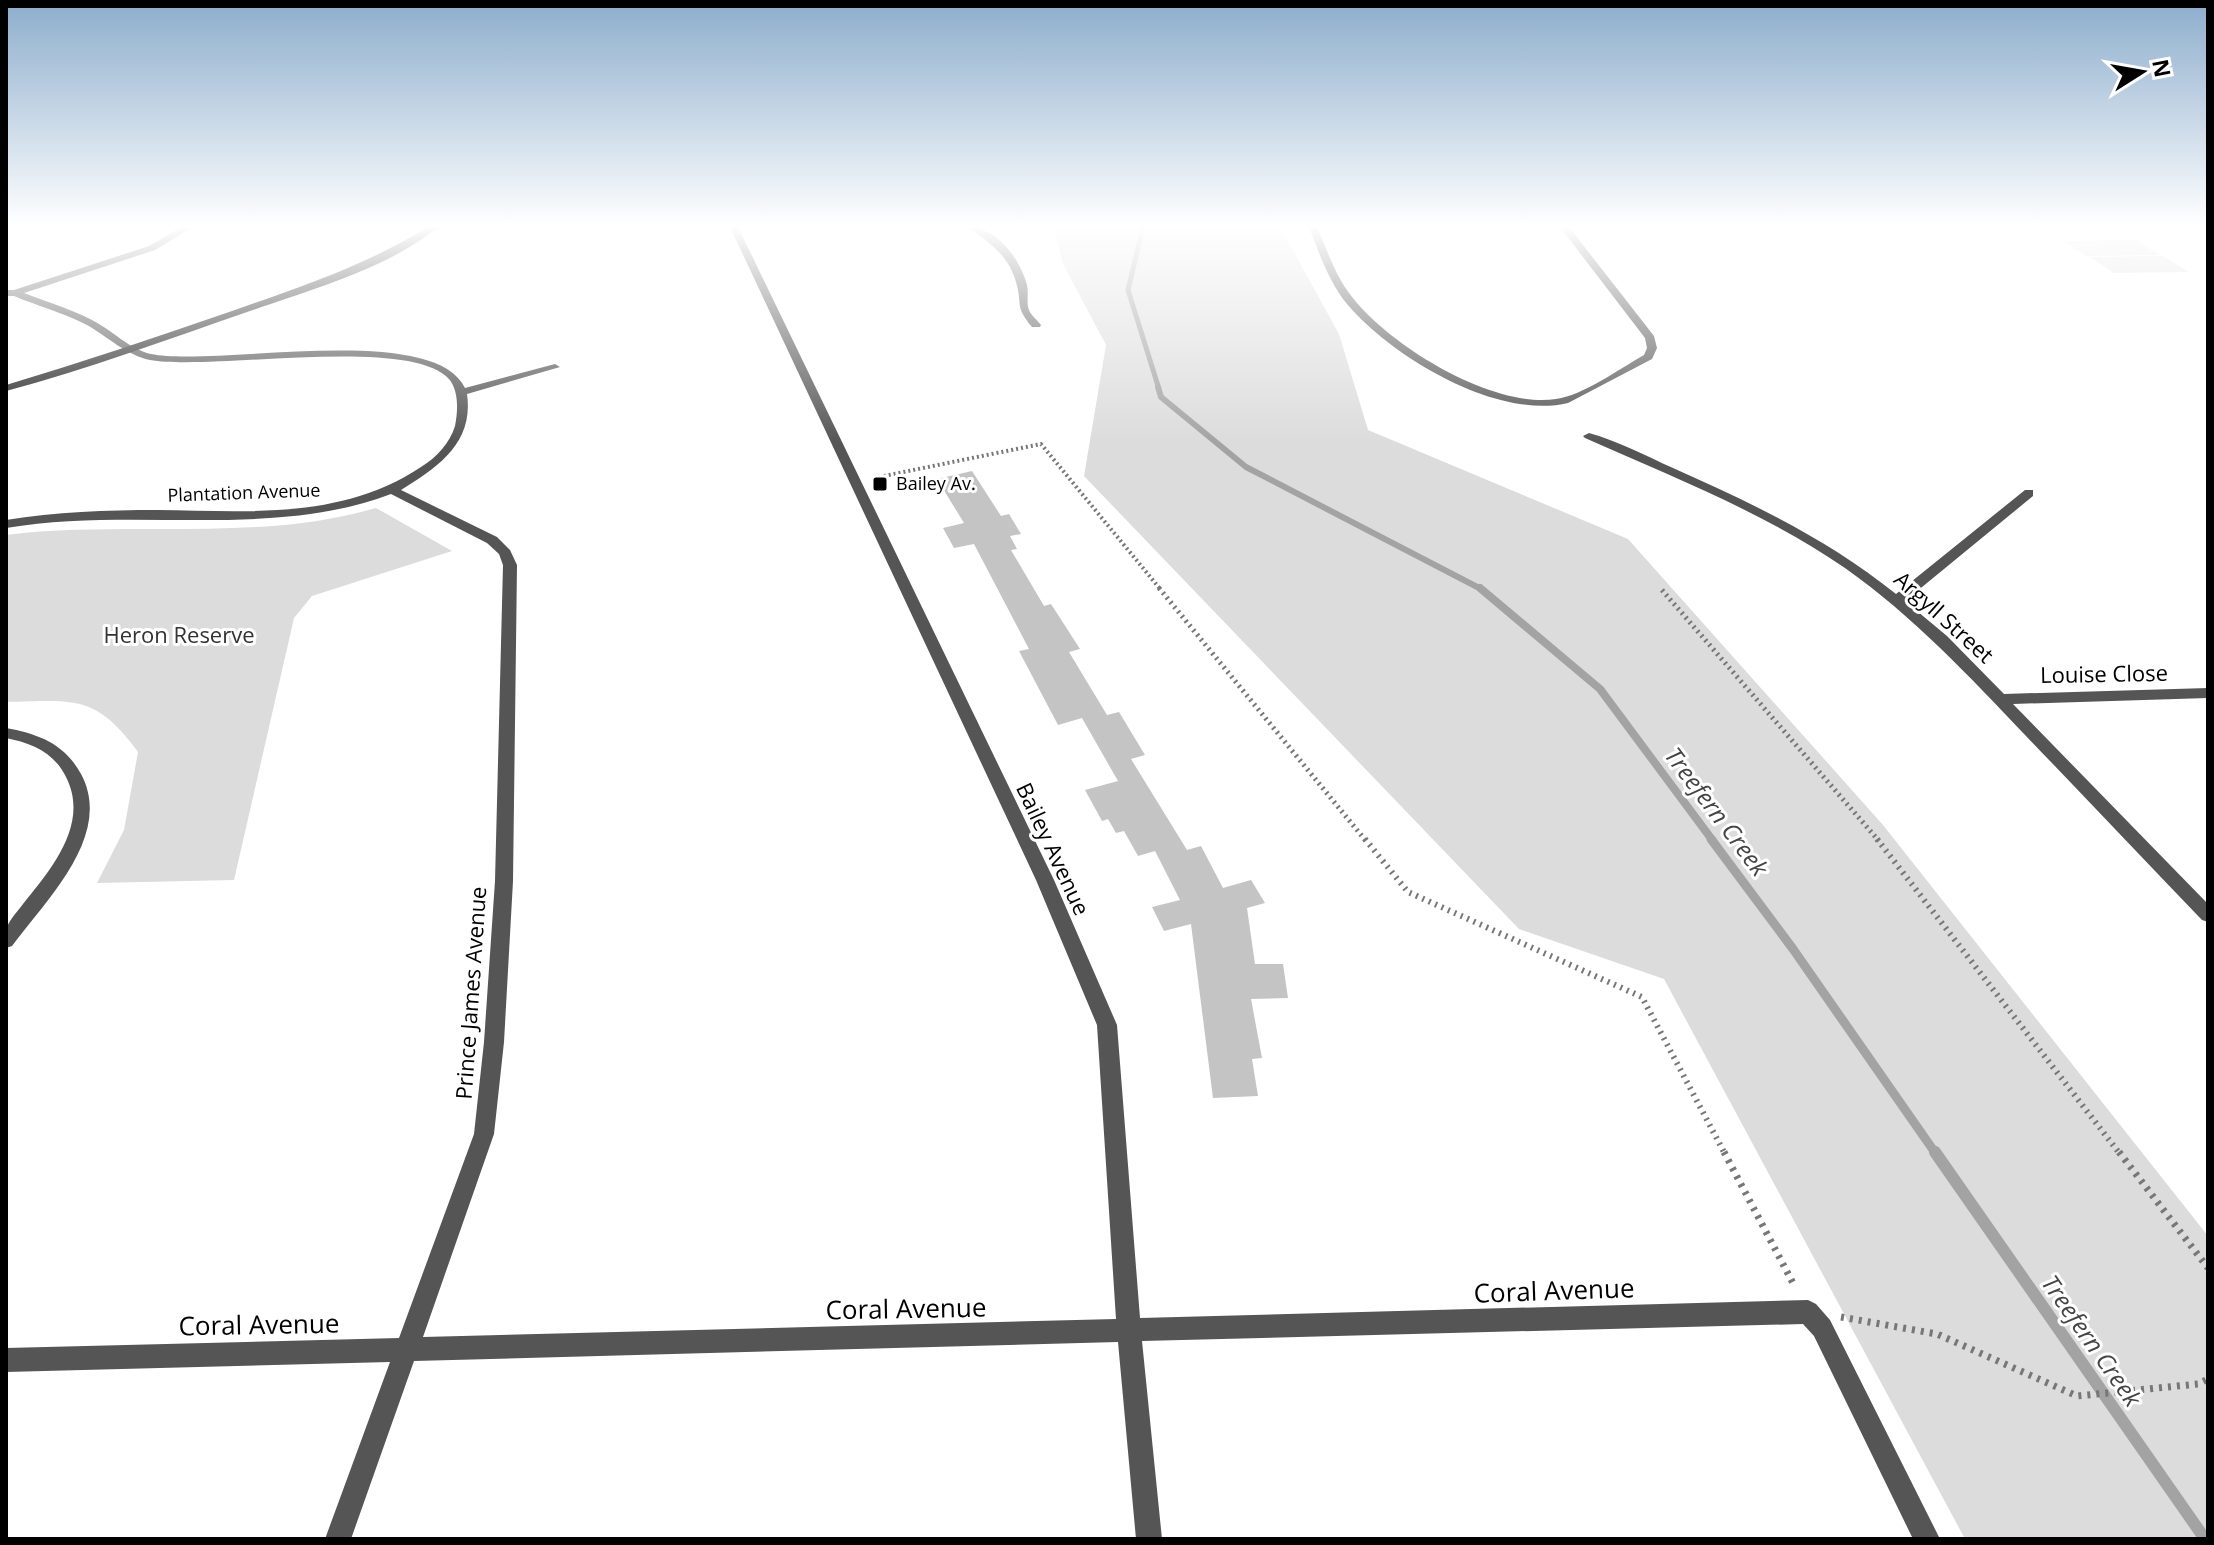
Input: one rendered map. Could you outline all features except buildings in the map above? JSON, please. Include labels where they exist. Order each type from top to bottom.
[{"type":"main road","points":[[6,388],[135,349],[276,299]]},
{"type":"street","points":[[27,299],[87,321],[144,355],[158,357],[397,357],[418,360],[445,370],[454,378],[461,392],[555,367]]},
{"type":"street","name":"Bailey Avenue","points":[[770,299],[1045,880],[1107,1025],[1129,1331],[1149,1539]]},
{"type":"street","points":[[1025,299],[1024,311],[1036,325]]},
{"type":"street","points":[[1350,299],[1386,334],[1432,365],[1496,395],[1549,404],[1563,402],[1648,357],[1652,348],[1650,338],[1620,299]]},
{"type":"street","name":"Plantation Avenue","points":[[6,524],[91,515],[313,511],[348,506],[394,491],[432,466],[453,443],[461,419],[461,392]]},
{"type":"street","name":"Argyll Street","points":[[1589,436],[1748,508],[1832,554],[1897,600],[1942,639],[2208,915]]},
{"type":"street","name":"Prince James Avenue","points":[[338,1539],[484,1134],[494,1042],[504,881],[505,710],[512,582],[505,553],[492,540],[394,491]]},
{"type":"street","points":[[1897,600],[2029,493]]},
{"type":"street","name":"Louise Close","points":[[2000,699],[2208,693]]},
{"type":"street","points":[[6,733],[35,739],[60,756],[79,781],[82,808],[76,839],[6,941]]},
{"type":"street","points":[[1808,1312],[1822,1328],[1927,1539]]},
{"type":"street","name":"Coral Avenue","points":[[6,1360],[1808,1312]]},
{"type":"path","points":[[855,482],[1041,444],[1408,892],[1642,997],[1808,1312],[1937,1334],[2077,1396],[2198,1384],[2208,1379]]},
{"type":"path","points":[[1662,590],[1864,822],[2208,1268]]},
{"type":"green space","points":[[1082,299],[1320,299],[1339,334],[1368,430],[1628,539],[1883,825],[2208,1236],[2208,1539],[1965,1539],[1664,979],[1519,929],[1084,476],[1106,345]]},
{"type":"green space","name":"Heron Reserve","points":[[376,508],[452,551],[312,596],[294,618],[234,880],[97,883],[124,830],[138,752],[109,719],[81,704],[6,702],[6,535],[99,529],[285,525],[331,519]]},
{"type":"waterway","name":"Treefern Creek","points":[[1131,299],[1159,389]]},
{"type":"waterway","name":"Treefern Creek","points":[[1158,387],[1161,397],[1246,467],[1481,589]]},
{"type":"waterway","name":"Treefern Creek","points":[[1481,589],[1600,689],[1713,841]]},
{"type":"waterway","name":"Treefern Creek","points":[[1711,839],[1793,949],[1936,1154]]},
{"type":"waterway","name":"Treefern Creek","points":[[1935,1152],[2205,1539]]},
{"type":"place","name":"Bailey Av.","points":[[880,484]]}]
